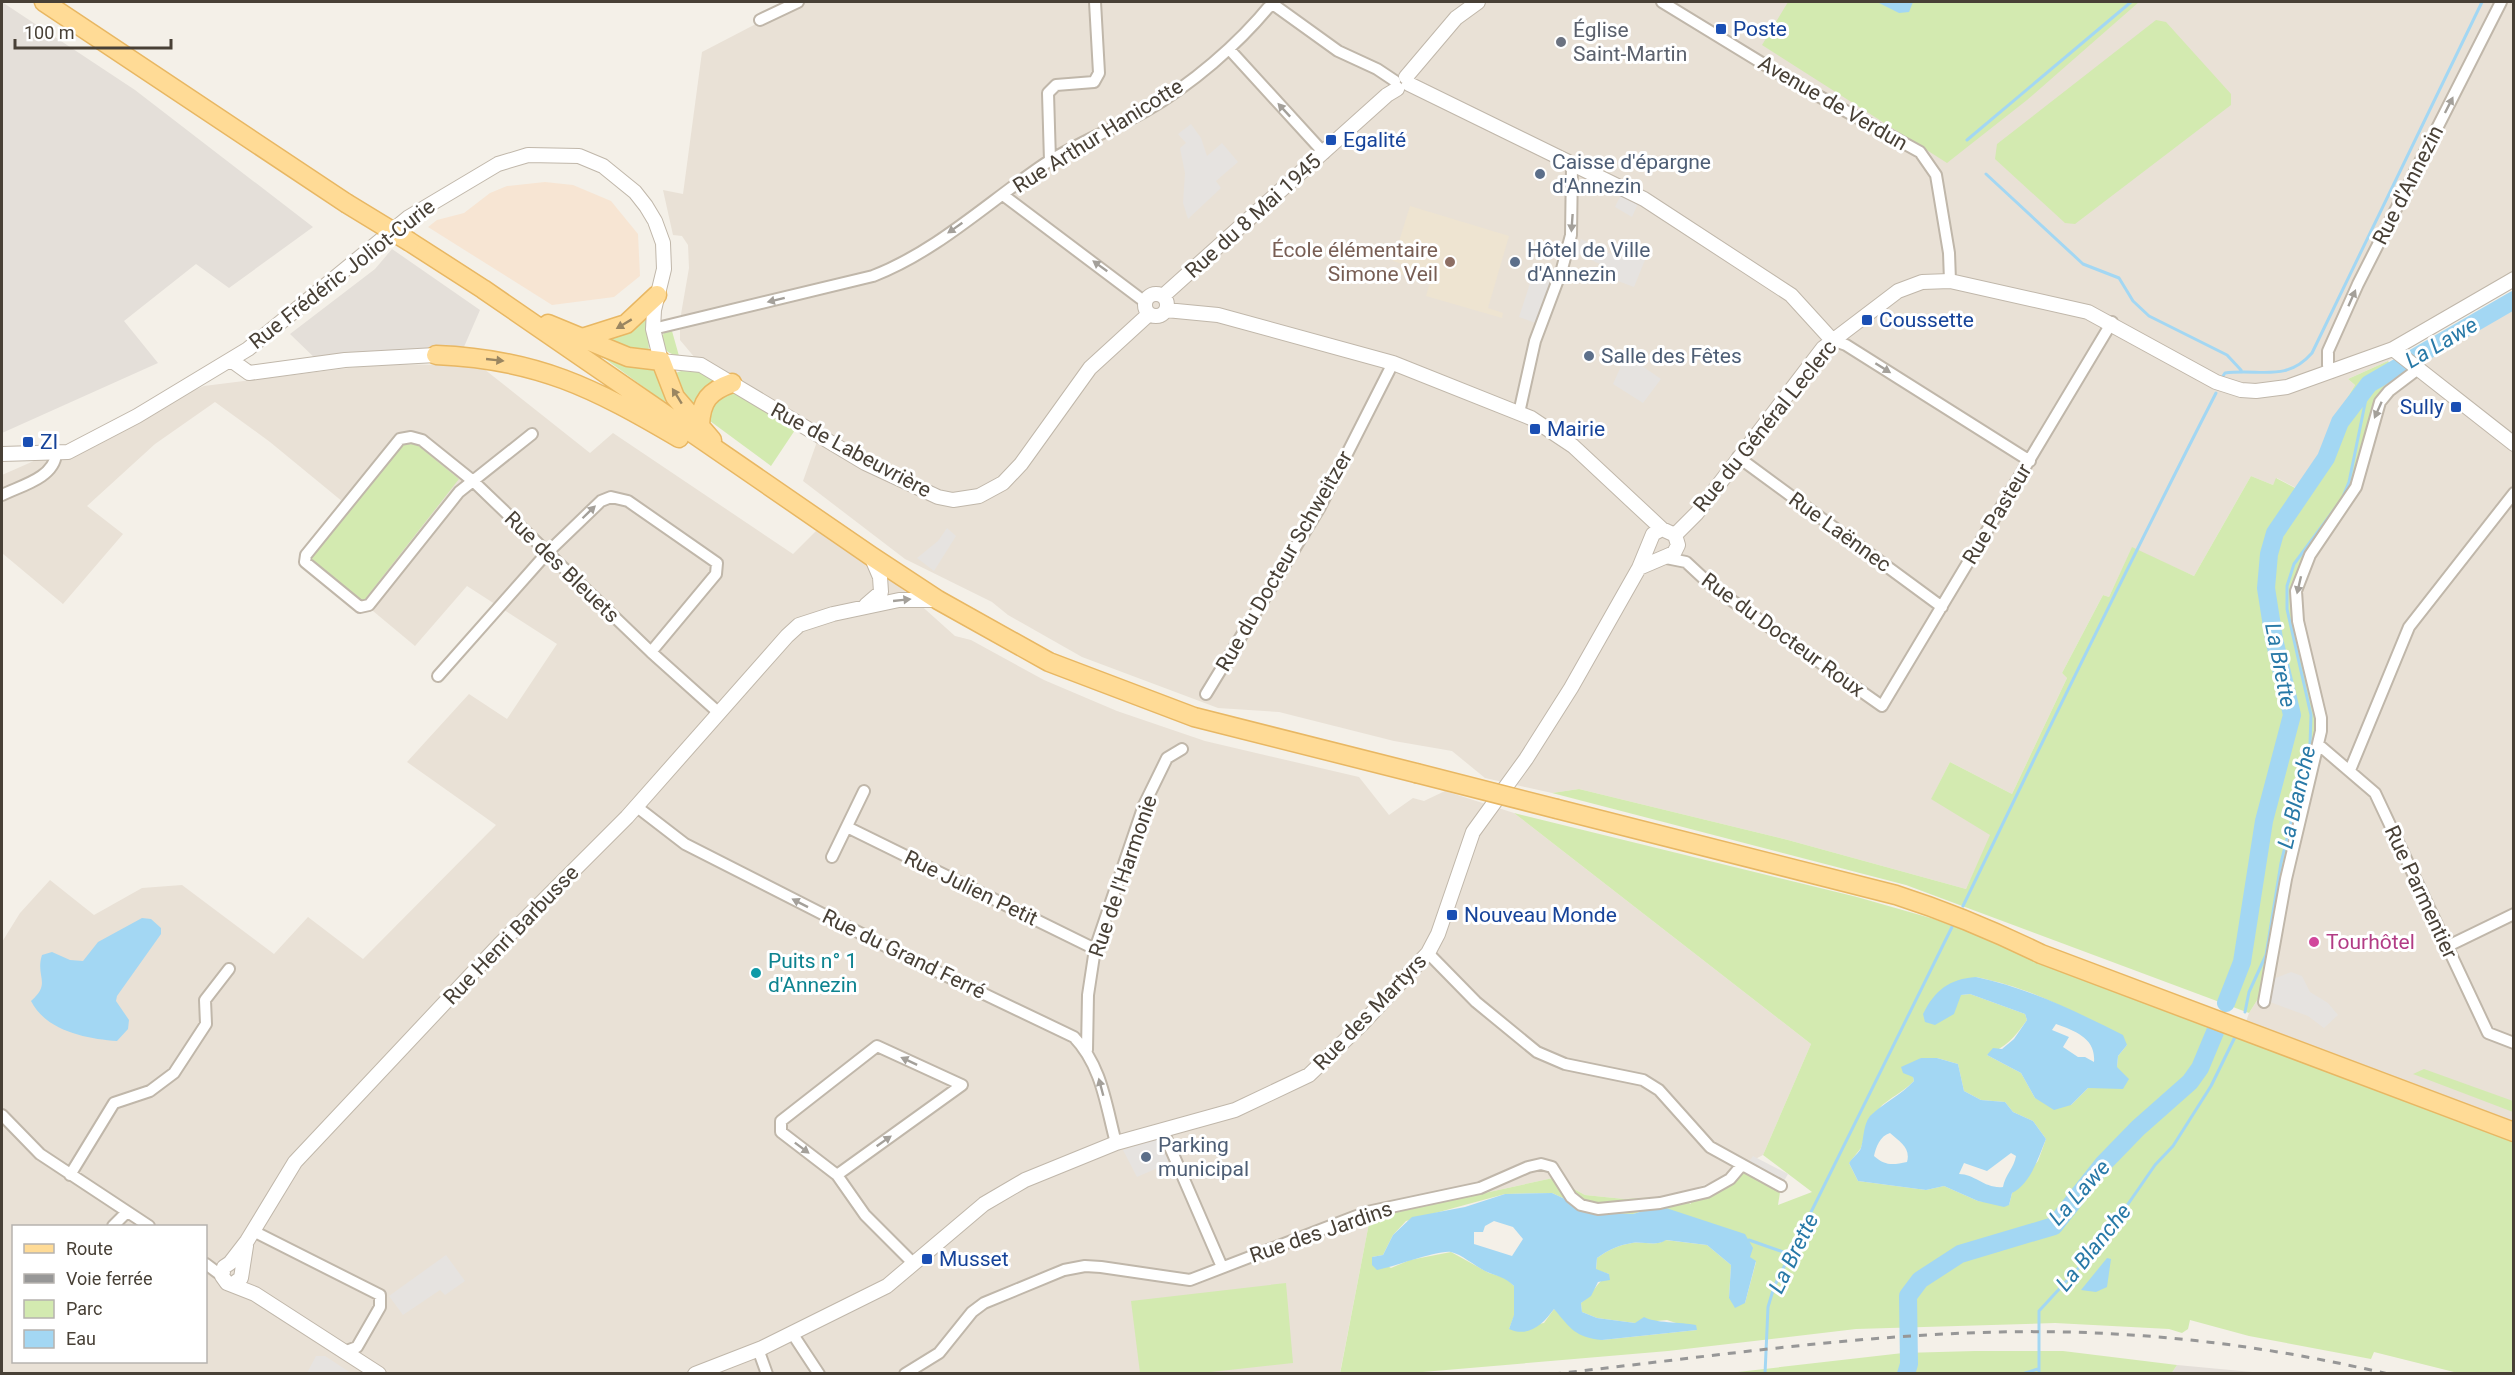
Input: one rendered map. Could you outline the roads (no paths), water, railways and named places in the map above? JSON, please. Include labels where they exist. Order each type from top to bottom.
[{"type":"main road","points":[[45,2],[346,203],[483,289],[871,556],[938,600],[1048,662],[1194,717],[1896,895],[2258,1024],[2514,1121]]},
{"type":"main road","points":[[483,289],[560,331],[628,357],[660,361],[675,397],[727,457]]},
{"type":"main road","points":[[582,338],[626,324],[657,295]]},
{"type":"main road","points":[[436,355],[507,361],[542,370],[621,403],[710,456],[727,457]]},
{"type":"main road","points":[[700,425],[701,407],[710,392],[732,383]]},
{"type":"main road","points":[[1999,933],[2042,954],[2514,1132]]},
{"type":"street","points":[[760,20],[798,2]]},
{"type":"street","points":[[1050,161],[1048,93],[1056,85],[1094,82],[1099,73],[1095,2]]},
{"type":"street","points":[[1271,2],[1338,51],[1644,199],[1791,296],[1832,340],[1846,345],[2030,461]]},
{"type":"street","name":"Rue Arthur Hanicotte","points":[[653,330],[873,276],[905,263],[1050,161],[1146,111],[1229,49],[1271,2]]},
{"type":"street","name":"Rue du 8 Mai 1945","points":[[1163,296],[1402,83],[1456,18],[1478,2]]},
{"type":"street","name":"Avenue de Verdun","points":[[1662,2],[1793,82],[1920,152],[1936,175],[1949,253],[1950,280]]},
{"type":"street","name":"Rue d'Annezin","points":[[2331,372],[2328,365],[2328,351],[2354,294],[2501,2]]},
{"type":"street","points":[[1229,49],[1324,153]]},
{"type":"street","name":"Rue Frédéric Joliot-Curie","points":[[2,454],[56,454],[81,447],[203,379],[248,349],[409,217],[498,164],[528,155],[579,156],[603,166],[635,192],[655,221],[663,243],[664,269],[657,295],[653,330],[660,361]]},
{"type":"street","points":[[1519,413],[1535,341],[1562,269],[1571,235],[1572,165]]},
{"type":"street","points":[[1003,195],[1156,316],[1166,310],[1218,315],[1393,363],[1542,423],[1573,446],[1641,512],[1676,540],[1674,554],[1639,568]]},
{"type":"street","name":"Rue du Général Leclerc","points":[[1676,540],[1788,390],[1832,340],[1898,291],[1922,282],[1950,280],[2075,308],[2112,322],[2191,369],[2241,390],[2287,387],[2395,351],[2514,279]]},
{"type":"street","points":[[1147,308],[1153,295],[1163,296],[1167,303],[1166,310]]},
{"type":"street","name":"Rue de Labeuvrière","points":[[660,361],[701,365],[865,463],[938,497],[953,500],[979,496],[1003,483],[1021,464],[1090,368],[1147,308]]},
{"type":"street","name":"Rue Pasteur","points":[[1882,706],[2112,322]]},
{"type":"street","points":[[248,349],[256,361],[271,369]]},
{"type":"street","points":[[2395,351],[2514,444]]},
{"type":"street","points":[[203,379],[367,358],[436,355]]},
{"type":"street","points":[[231,360],[249,372]]},
{"type":"street","name":"Rue du Docteur Schweitzer","points":[[1206,694],[1320,507],[1393,363]]},
{"type":"street","points":[[2264,1002],[2286,879],[2319,745],[2321,718],[2296,610],[2299,581],[2310,555],[2356,487],[2380,402],[2389,391],[2416,368]]},
{"type":"street","points":[[473,482],[422,440],[405,437],[306,555],[305,562],[360,607],[365,607],[459,492],[473,482],[532,434]]},
{"type":"street","points":[[2,495],[43,475],[55,462],[56,454]]},
{"type":"street","name":"Rue Laënnec","points":[[1738,457],[1941,607]]},
{"type":"street","name":"Rue des Bleuets","points":[[473,482],[651,652],[719,712]]},
{"type":"street","points":[[2350,770],[2409,627],[2514,493]]},
{"type":"street","points":[[438,676],[547,553],[601,501],[611,497],[628,501],[717,563],[716,574],[651,652]]},
{"type":"street","points":[[1641,512],[1653,554],[1664,558]]},
{"type":"street","points":[[1639,568],[1650,542],[1657,531],[1662,529]]},
{"type":"street","name":"Rue du Docteur Roux","points":[[1676,540],[1686,562],[1714,588],[1882,706]]},
{"type":"street","points":[[866,606],[881,592],[880,577],[871,556]]},
{"type":"street","name":"Rue du Docteur Roux","points":[[1664,558],[1686,562]]},
{"type":"street","name":"Rue des Martyrs","points":[[695,1374],[758,1349],[887,1286],[1004,1191],[1025,1180],[1116,1143],[1235,1110],[1310,1075],[1362,1024],[1428,953],[1438,934],[1473,832],[1526,759],[1565,698],[1639,568]]},
{"type":"street","name":"Rue Henri Barbusse","points":[[232,1273],[250,1236],[295,1162],[499,945],[637,807],[787,636],[798,626],[810,621],[866,606],[899,600],[938,600]]},
{"type":"street","name":"Rue Parmentier","points":[[2319,745],[2375,793],[2488,1033],[2514,1042]]},
{"type":"street","name":"Rue de l'Harmonie","points":[[1087,1050],[1088,995],[1095,950],[1144,805],[1167,758],[1182,749]]},
{"type":"street","points":[[832,857],[864,791]]},
{"type":"street","name":"Rue du Grand Ferré","points":[[637,807],[685,844],[909,958],[1074,1037],[1087,1050],[1096,1068],[1116,1143]]},
{"type":"street","name":"Rue Julien Petit","points":[[847,827],[1095,950]]},
{"type":"street","points":[[2446,947],[2514,914]]},
{"type":"street","points":[[1428,953],[1476,1002],[1537,1052],[1564,1064],[1643,1080],[1659,1090],[1710,1147],[1781,1186]]},
{"type":"street","points":[[70,1175],[105,1114],[114,1103],[150,1091],[174,1073],[206,1024],[205,1000],[229,969]]},
{"type":"street","points":[[837,1175],[963,1085],[878,1046],[781,1120],[781,1132],[837,1175],[865,1215],[913,1263]]},
{"type":"street","points":[[2,1115],[40,1154],[146,1225]]},
{"type":"street","points":[[1163,1131],[1222,1267]]},
{"type":"street","name":"Rue des Jardins","points":[[905,1374],[939,1353],[972,1312],[984,1303],[1064,1270],[1085,1266],[1101,1267],[1190,1280],[1367,1212],[1480,1188],[1541,1164],[1552,1167],[1571,1197],[1581,1205],[1598,1209],[1660,1203],[1707,1192],[1730,1179],[1742,1166]]},
{"type":"street","points":[[115,1225],[127,1212]]},
{"type":"street","points":[[250,1236],[380,1295],[380,1307],[357,1347],[344,1352]]},
{"type":"street","points":[[207,1263],[232,1273],[255,1294],[379,1374]]},
{"type":"street","points":[[792,1333],[819,1374]]},
{"type":"street","points":[[758,1349],[767,1374]]},
{"type":"water","points":[[1877,2],[1913,2],[1909,12],[1899,13]]},
{"type":"water","points":[[142,918],[151,919],[161,928],[161,934],[117,996],[116,1001],[129,1020],[128,1029],[117,1041],[68,1032],[47,1020],[38,1011],[31,1001],[41,989],[42,955],[52,952],[70,960],[83,961],[98,942]]},
{"type":"water","points":[[1976,977],[2014,987],[2069,1009],[2123,1035],[2127,1045],[2118,1056],[2117,1067],[2129,1079],[2123,1089],[2088,1088],[2071,1105],[2054,1110],[2035,1098],[2021,1073],[1987,1055],[1993,1048],[2002,1049],[2014,1039],[2027,1020],[2025,1014],[1970,994],[1961,995],[1954,1014],[1935,1025],[1925,1022],[1923,1014],[1938,992],[1951,983]],"holes":[[[2056,1024],[2077,1033],[2088,1041],[2092,1047],[2094,1062],[2085,1057],[2078,1057],[2063,1047],[2069,1037],[2052,1030]]]},
{"type":"water","points":[[1921,1058],[1937,1058],[1958,1064],[1964,1091],[1981,1100],[2005,1102],[2013,1112],[2033,1121],[2046,1139],[2029,1177],[2019,1189],[2012,1193],[2009,1205],[2004,1207],[1978,1201],[1944,1186],[1926,1190],[1858,1181],[1849,1163],[1861,1148],[1865,1127],[1870,1116],[1914,1081],[1913,1077],[1903,1073],[1901,1067]],"holes":[[[1890,1133],[1906,1149],[1907,1162],[1889,1164],[1874,1156],[1881,1139]],[[2011,1153],[2016,1156],[2003,1187],[1991,1186],[1970,1176],[1959,1174],[1964,1163],[1987,1171]]]},
{"type":"water","points":[[1552,1193],[1595,1213],[1633,1214],[1660,1206],[1745,1234],[1753,1248],[1750,1257],[1756,1261],[1745,1303],[1735,1308],[1729,1298],[1731,1265],[1707,1245],[1666,1240],[1658,1243],[1623,1245],[1597,1258],[1596,1269],[1609,1274],[1610,1280],[1598,1282],[1591,1296],[1581,1303],[1582,1312],[1597,1318],[1635,1323],[1644,1317],[1696,1325],[1697,1330],[1602,1340],[1586,1337],[1574,1331],[1554,1309],[1535,1328],[1523,1332],[1516,1331],[1509,1329],[1514,1315],[1514,1286],[1459,1255],[1444,1252],[1377,1270],[1372,1265],[1372,1257],[1383,1255],[1393,1235],[1412,1217],[1465,1207],[1505,1194]],"holes":[[[1494,1221],[1513,1227],[1523,1239],[1512,1256],[1474,1244],[1474,1232],[1483,1232],[1485,1226]]]},
{"type":"water","points":[[2107,1258],[2111,1259],[2107,1287],[2096,1292],[2081,1290]]},
{"type":"waterway","points":[[1967,140],[2131,2]]},
{"type":"waterway","points":[[2221,379],[2225,373],[2282,371],[2292,368],[2312,353],[2482,2]]},
{"type":"waterway","points":[[1986,174],[2083,264],[2119,278],[2133,301],[2149,316],[2227,355],[2241,370]]},
{"type":"waterway","name":"La Brette","points":[[2226,1003],[2242,962],[2264,821],[2292,715],[2274,639],[2266,588],[2269,554],[2275,533],[2326,458],[2340,422],[2369,384],[2514,300]]},
{"type":"waterway","name":"La Blanche","points":[[2245,1012],[2249,992],[2266,955],[2281,863],[2310,744],[2311,715],[2287,609],[2287,586],[2294,564],[2342,499],[2349,482],[2369,384]]},
{"type":"waterway","points":[[1963,906],[2216,393]]},
{"type":"waterway","points":[[1765,1374],[1768,1307],[1774,1287],[1952,927]]},
{"type":"waterway","name":"La Lawe","points":[[1906,1374],[1909,1364],[1908,1296],[1920,1280],[1960,1254],[2054,1226],[2103,1164],[2138,1128],[2190,1082],[2200,1068],[2215,1032]]},
{"type":"waterway","name":"La Blanche","points":[[2039,1374],[2039,1311],[2084,1262],[2102,1232],[2117,1220],[2155,1165],[2173,1146],[2211,1086],[2235,1037]]},
{"type":"waterway","points":[[1749,1240],[1789,1254]]},
{"type":"waterway","points":[[2022,1374],[2038,1369]]},
{"type":"railway","points":[[1553,1374],[1832,1342],[2000,1332],[2098,1333],[2196,1341],[2292,1354],[2388,1374]]},
{"type":"place","name":"Poste","points":[[1721,29]]},
{"type":"place","name":"Église Saint-Martin","points":[[1561,42]]},
{"type":"place","name":"Egalité","points":[[1331,140]]},
{"type":"place","name":"Caisse d'épargne d'Annezin","points":[[1540,174]]},
{"type":"place","name":"École élémentaire Simone Veil","points":[[1450,262]]},
{"type":"place","name":"Hôtel de Ville d'Annezin","points":[[1515,262]]},
{"type":"place","name":"Coussette","points":[[1867,320]]},
{"type":"place","name":"Salle des Fêtes","points":[[1589,356]]},
{"type":"place","name":"Sully","points":[[2456,407]]},
{"type":"place","name":"Mairie","points":[[1535,429]]},
{"type":"place","name":"ZI","points":[[28,442]]},
{"type":"place","name":"Nouveau Monde","points":[[1452,915]]},
{"type":"place","name":"Tourhôtel","points":[[2314,942]]},
{"type":"place","name":"Puits n° 1 d'Annezin","points":[[756,973]]},
{"type":"place","name":"Parking municipal","points":[[1146,1157]]},
{"type":"place","name":"Musset","points":[[927,1259]]}]
